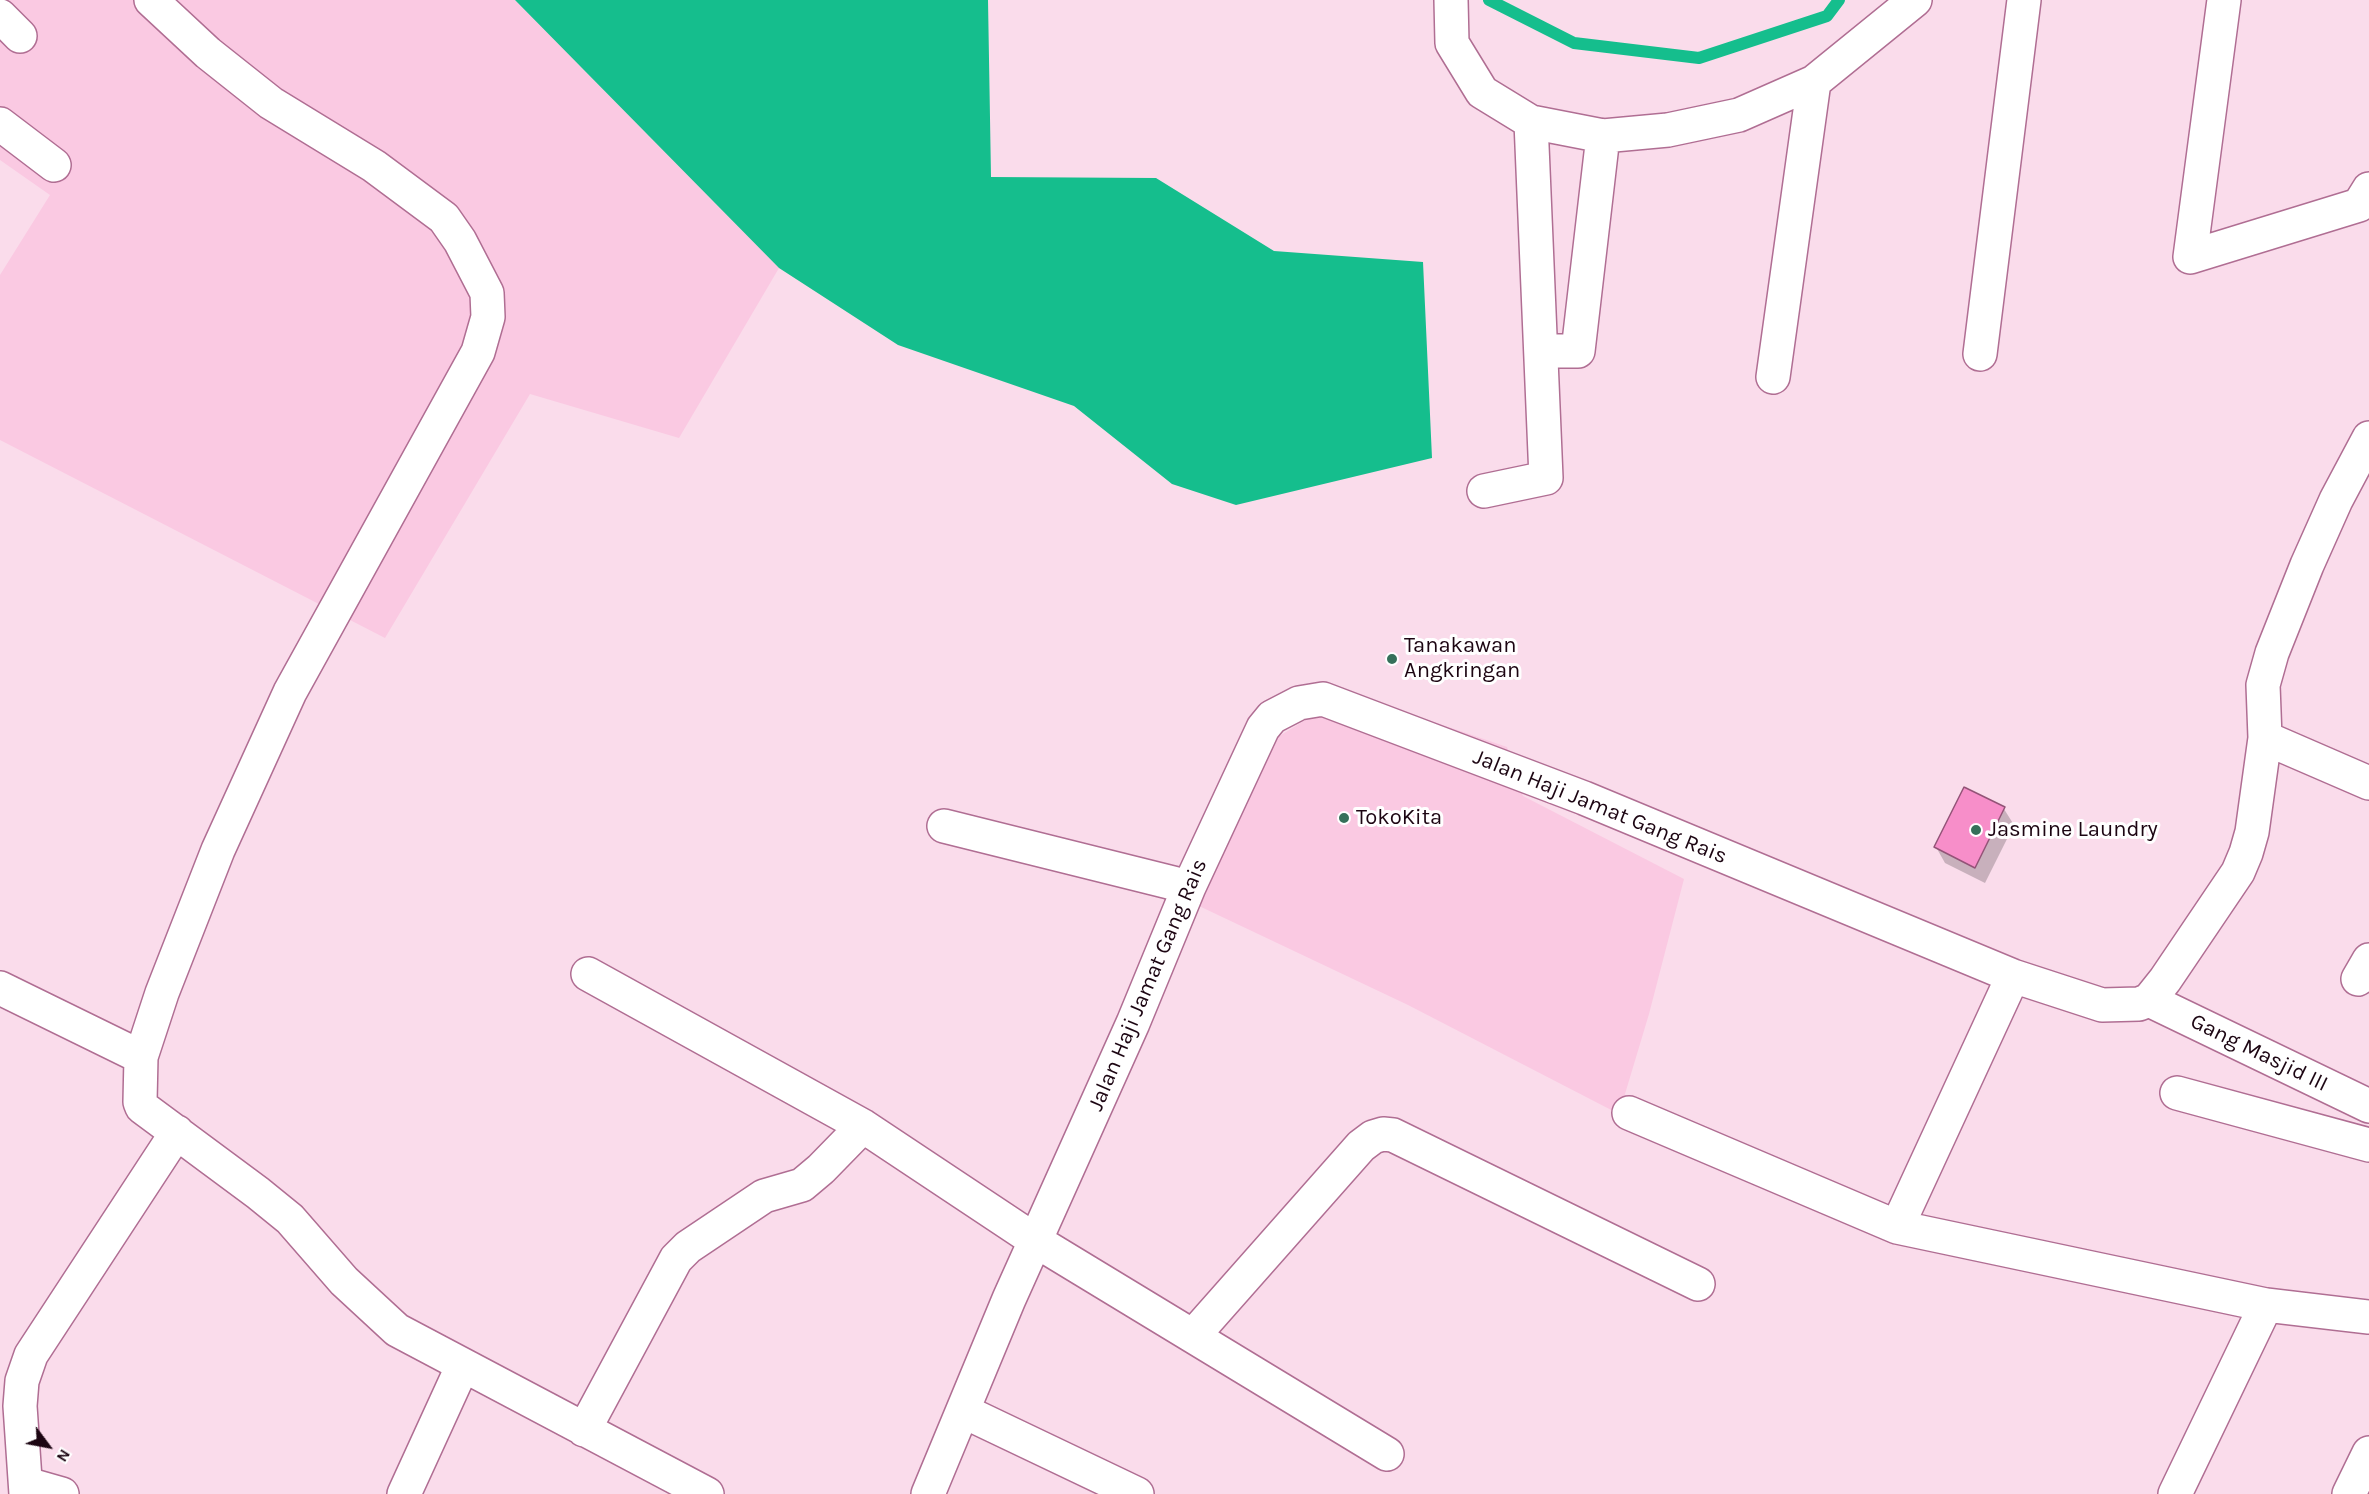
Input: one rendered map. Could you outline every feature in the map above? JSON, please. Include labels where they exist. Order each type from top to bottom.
[{"type":"street","points":[[151,0],[208,53],[271,103],[374,166],[444,218],[460,241],[487,293],[488,317],[478,352],[290,692],[223,839],[188,923],[141,1057],[139,1098],[142,1107],[290,1219],[344,1281],[397,1330],[707,1494]]},
{"type":"street","points":[[1451,0],[1452,43],[1482,92],[1531,122],[1603,136],[1668,130],[1739,115],[1814,82],[1915,0]]},
{"type":"street","points":[[1980,354],[2025,0]]},
{"type":"street","points":[[2224,0],[2190,257],[2359,205],[2369,189]]},
{"type":"street","points":[[1773,377],[1814,82]]},
{"type":"street","points":[[1484,491],[1546,478],[1531,122]]},
{"type":"street","points":[[0,124],[54,165]]},
{"type":"street","points":[[1542,351],[1578,351],[1603,136]]},
{"type":"street","points":[[2149,1000],[2166,980],[2238,872],[2252,832],[2265,738],[2263,685],[2272,653],[2316,543],[2369,438]]},
{"type":"street","name":"Jalan Haji Jamat Gang Rais","points":[[928,1494],[1036,1241],[1133,1023],[1189,887],[1263,728],[1272,717],[1292,706],[1323,699],[1584,798],[2013,976],[2102,1005],[2139,1004],[2149,1000]]},
{"type":"street","points":[[2265,738],[2369,783]]},
{"type":"street","points":[[944,826],[1189,887]]},
{"type":"street","points":[[588,974],[864,1125],[1036,1241],[1387,1454]]},
{"type":"street","points":[[1897,1227],[2013,976]]},
{"type":"street","points":[[0,988],[141,1057]]},
{"type":"street","name":"Gang Masjid III","points":[[2149,1000],[2369,1106]]},
{"type":"street","points":[[2177,1093],[2369,1145]]},
{"type":"street","points":[[1629,1113],[1897,1227],[2266,1305],[2369,1317]]},
{"type":"street","points":[[584,1430],[676,1260],[688,1247],[764,1196],[802,1185],[864,1125]]},
{"type":"street","points":[[62,1494],[27,1489],[20,1406],[22,1381],[31,1355],[177,1132]]},
{"type":"street","points":[[1193,1336],[1361,1146],[1373,1137],[1383,1134],[1393,1135],[1698,1284]]},
{"type":"street","points":[[2175,1494],[2266,1305]]},
{"type":"street","points":[[404,1494],[463,1365]]},
{"type":"street","points":[[963,1411],[1137,1494]]},
{"type":"street","points":[[2349,1494],[2368,1456]]},
{"type":"shaded area","points":[[0,0],[515,0],[779,268],[679,438],[530,394],[385,638],[0,440],[0,275],[50,195],[0,160]]},
{"type":"shaded area","points":[[515,0],[988,0],[991,177],[1156,178],[1274,251],[1423,262],[1432,458],[1236,505],[1172,484],[1074,406],[898,345],[779,268]]},
{"type":"shaded area","points":[[1349,693],[1507,747],[1523,796],[1684,879],[1649,1014],[1619,1114],[1408,1005],[1199,906],[1252,753]]},
{"type":"building","points":[[1964,787],[2005,807],[1975,868],[1934,847]]},
{"type":"waterway","points":[[1489,0],[1574,43],[1699,58],[1827,16],[1839,0]]},
{"type":"place","name":"Tanakawan Angkringan","points":[[1392,659]]},
{"type":"place","name":"TokoKita","points":[[1344,818]]},
{"type":"place","name":"Jasmine Laundry","points":[[1976,830]]}]
